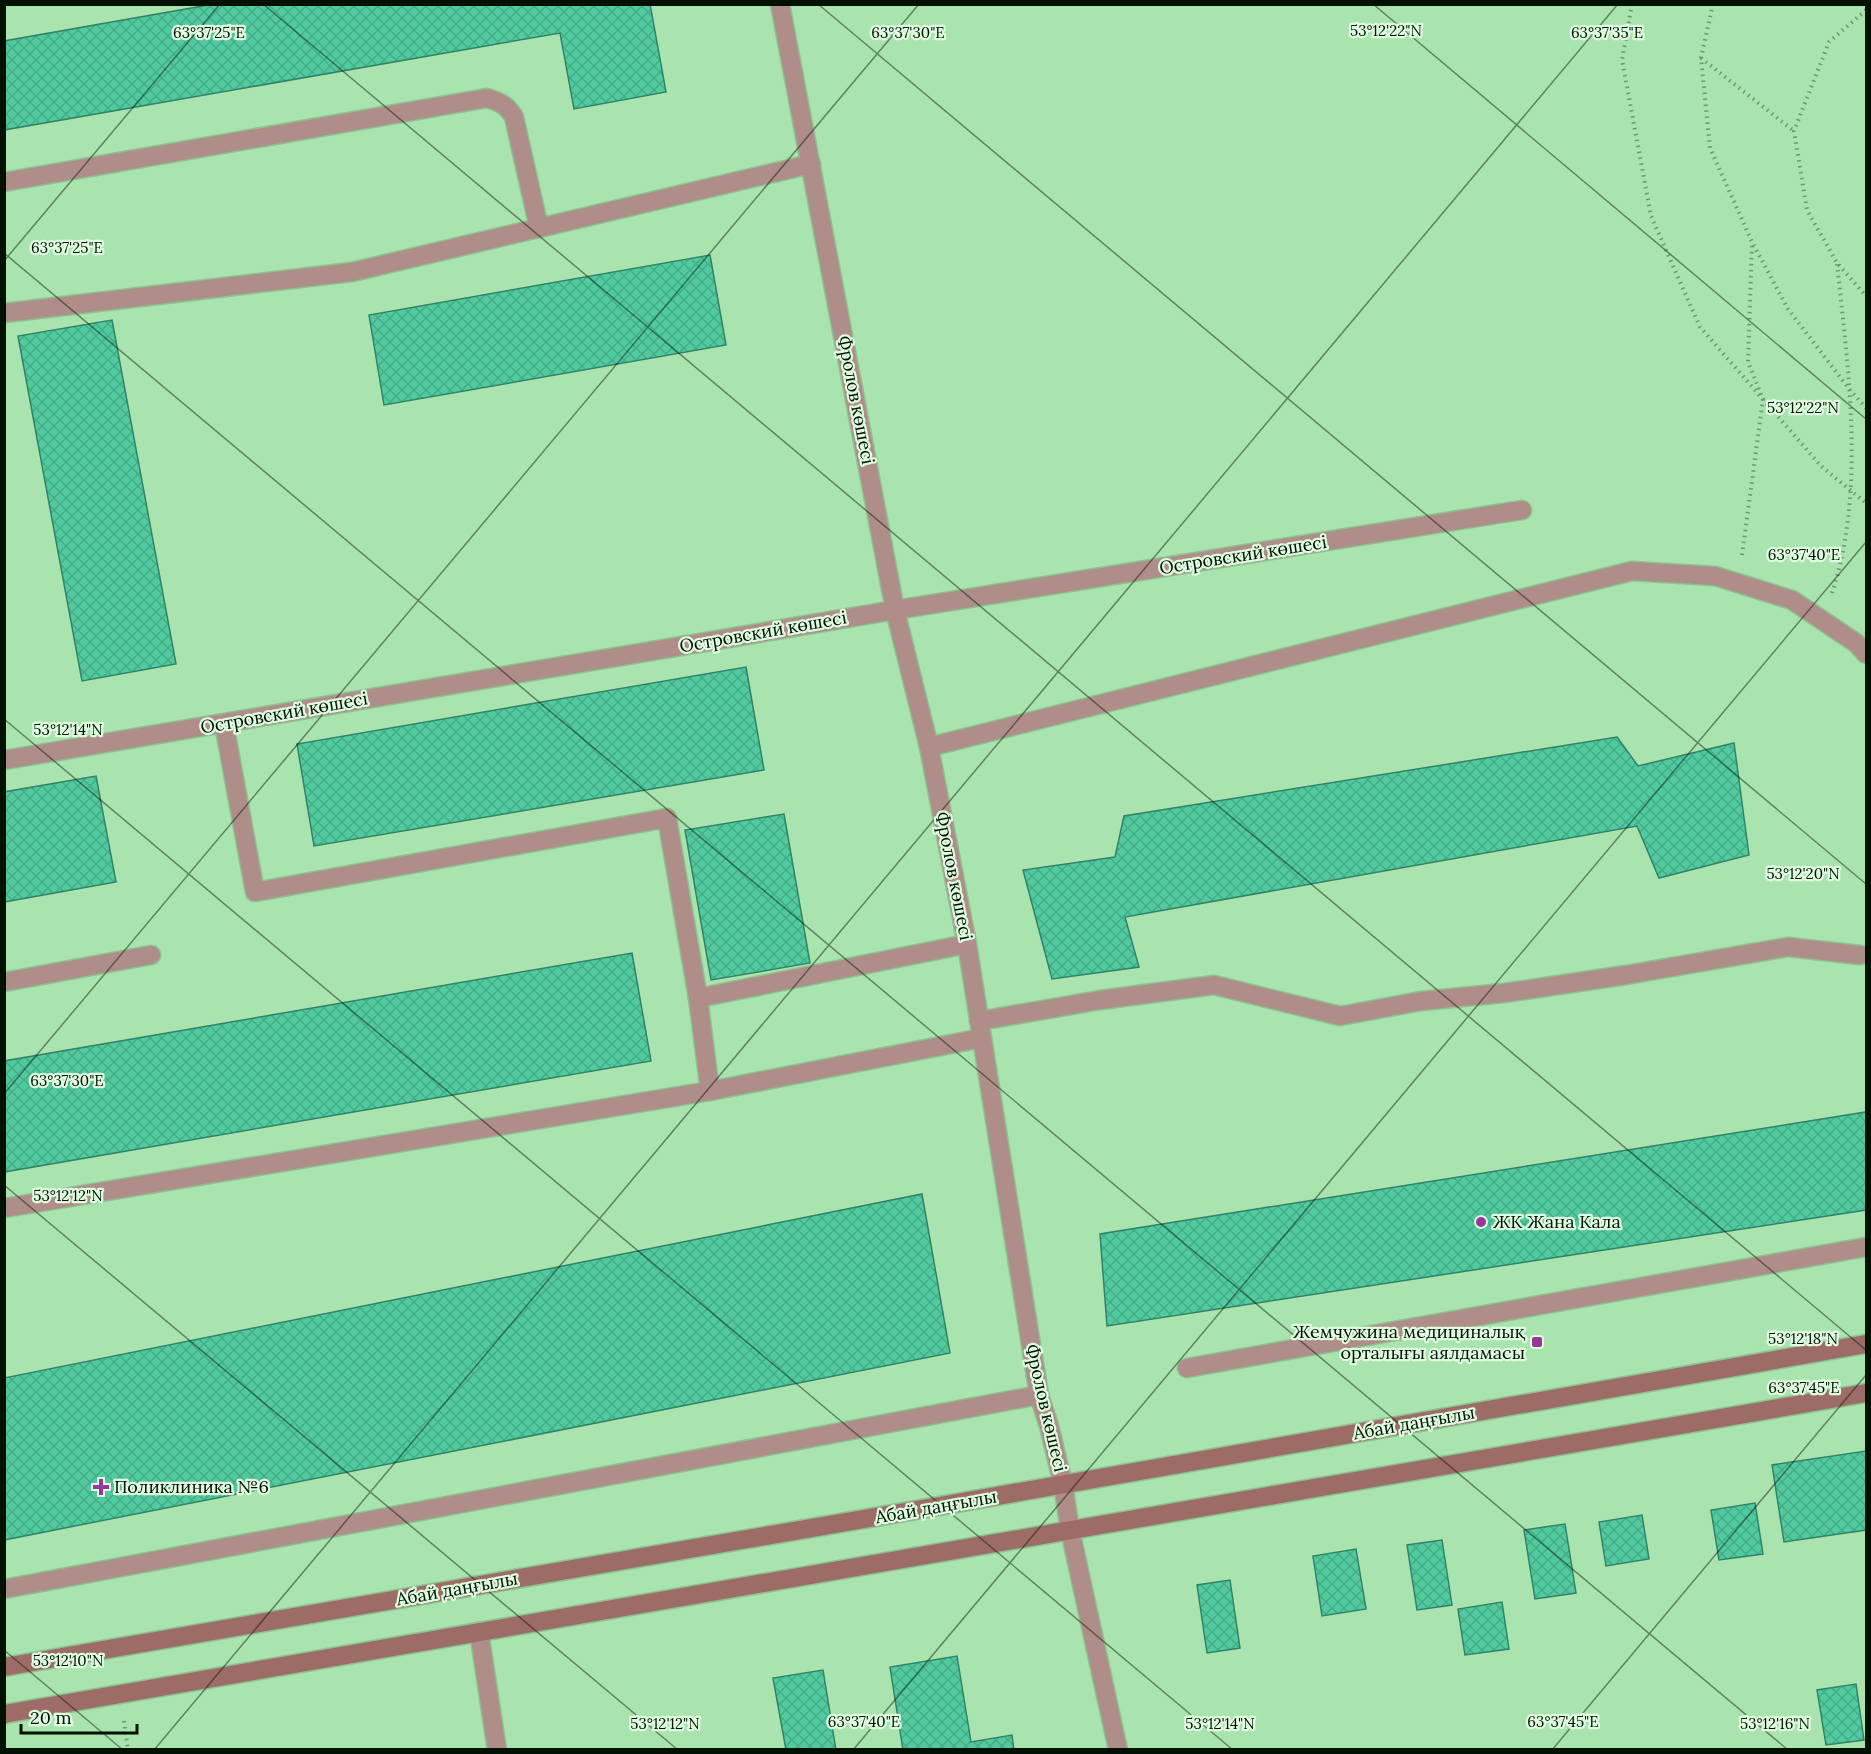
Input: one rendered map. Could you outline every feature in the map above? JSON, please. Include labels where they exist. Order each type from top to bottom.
[{"type":"main road","name":"Абай даңғылы","points":[[4,1667],[1866,1344]]},
{"type":"main road","points":[[4,1714],[1866,1393]]},
{"type":"street","name":"Фролов көшесі","points":[[780,4],[896,610],[928,747],[967,945],[1039,1395],[1063,1484],[1070,1530],[1118,1749]]},
{"type":"street","points":[[4,182],[487,98],[501,102],[514,117],[539,228]]},
{"type":"street","points":[[4,314],[352,272],[811,164]]},
{"type":"street","name":"Островский көшесі","points":[[4,760],[896,610],[1522,510]]},
{"type":"street","points":[[928,747],[1632,571],[1715,576],[1792,600],[1856,643],[1866,654]]},
{"type":"street","points":[[224,724],[255,892],[667,818],[698,999],[710,1091]]},
{"type":"street","points":[[698,999],[967,945]]},
{"type":"street","points":[[4,1208],[710,1091],[980,1030],[1100,999],[1214,985],[1340,1016],[1421,1001],[1504,993],[1626,975],[1788,947],[1863,954]]},
{"type":"street","points":[[4,982],[150,955]]},
{"type":"street","points":[[1187,1368],[1866,1247]]},
{"type":"street","points":[[4,1589],[1039,1395]]},
{"type":"street","points":[[479,1632],[497,1749]]},
{"type":"path","points":[[1632,4],[1622,60],[1652,216],[1700,327],[1821,466],[1866,503]]},
{"type":"path","points":[[1713,4],[1701,58],[1710,148],[1752,242],[1788,309],[1866,408]]},
{"type":"path","points":[[1866,10],[1829,42],[1794,131],[1807,210],[1837,263],[1866,296]]},
{"type":"path","points":[[1701,58],[1794,131]]},
{"type":"path","points":[[1739,584],[1762,399],[1748,362],[1752,242]]},
{"type":"path","points":[[1823,621],[1840,568],[1851,490],[1850,390],[1837,263]]},
{"type":"building","points":[[214,4],[650,4],[666,92],[574,109],[560,33],[4,130],[4,41]]},
{"type":"building","points":[[710,255],[726,345],[384,405],[369,315]]},
{"type":"building","points":[[112,320],[176,664],[82,681],[18,336]]},
{"type":"building","points":[[746,667],[764,770],[314,846],[297,744]]},
{"type":"building","points":[[1617,737],[1638,766],[1734,743],[1749,855],[1659,878],[1637,826],[1125,917],[1139,967],[1052,979],[1023,870],[1115,857],[1124,816]]},
{"type":"building","points":[[96,776],[116,882],[4,902],[4,792]]},
{"type":"building","points":[[784,814],[810,963],[711,980],[685,830]]},
{"type":"building","points":[[632,953],[651,1061],[4,1172],[4,1061]]},
{"type":"building","name":"ЖК Жана Кала","points":[[1866,1112],[1866,1210],[1107,1326],[1100,1234]]},
{"type":"building","points":[[922,1194],[950,1353],[4,1540],[4,1378]]},
{"type":"building","points":[[1866,1451],[1866,1530],[1784,1542],[1772,1465]]},
{"type":"building","points":[[1755,1503],[1763,1554],[1719,1560],[1711,1510]]},
{"type":"building","points":[[1642,1515],[1649,1559],[1606,1566],[1599,1522]]},
{"type":"building","points":[[1565,1524],[1576,1593],[1535,1599],[1524,1530]]},
{"type":"building","points":[[1442,1540],[1452,1605],[1417,1610],[1407,1545]]},
{"type":"building","points":[[1356,1549],[1366,1609],[1322,1616],[1313,1556]]},
{"type":"building","points":[[1230,1580],[1240,1648],[1207,1653],[1197,1585]]},
{"type":"building","points":[[1502,1602],[1509,1649],[1465,1655],[1458,1609]]},
{"type":"building","points":[[957,1656],[971,1742],[1012,1735],[1014,1750],[903,1750],[890,1667]]},
{"type":"building","points":[[823,1670],[836,1750],[786,1750],[773,1678]]},
{"type":"building","points":[[1856,1684],[1864,1740],[1826,1745],[1817,1690]]},
{"type":"place","name":"ЖК Жана Кала","points":[[1481,1222]]},
{"type":"place","name":"Жемчужина медициналық орталығы аялдамасы","points":[[1537,1342]]},
{"type":"place","name":"Поликлиника №6","points":[[101,1487]]}]
